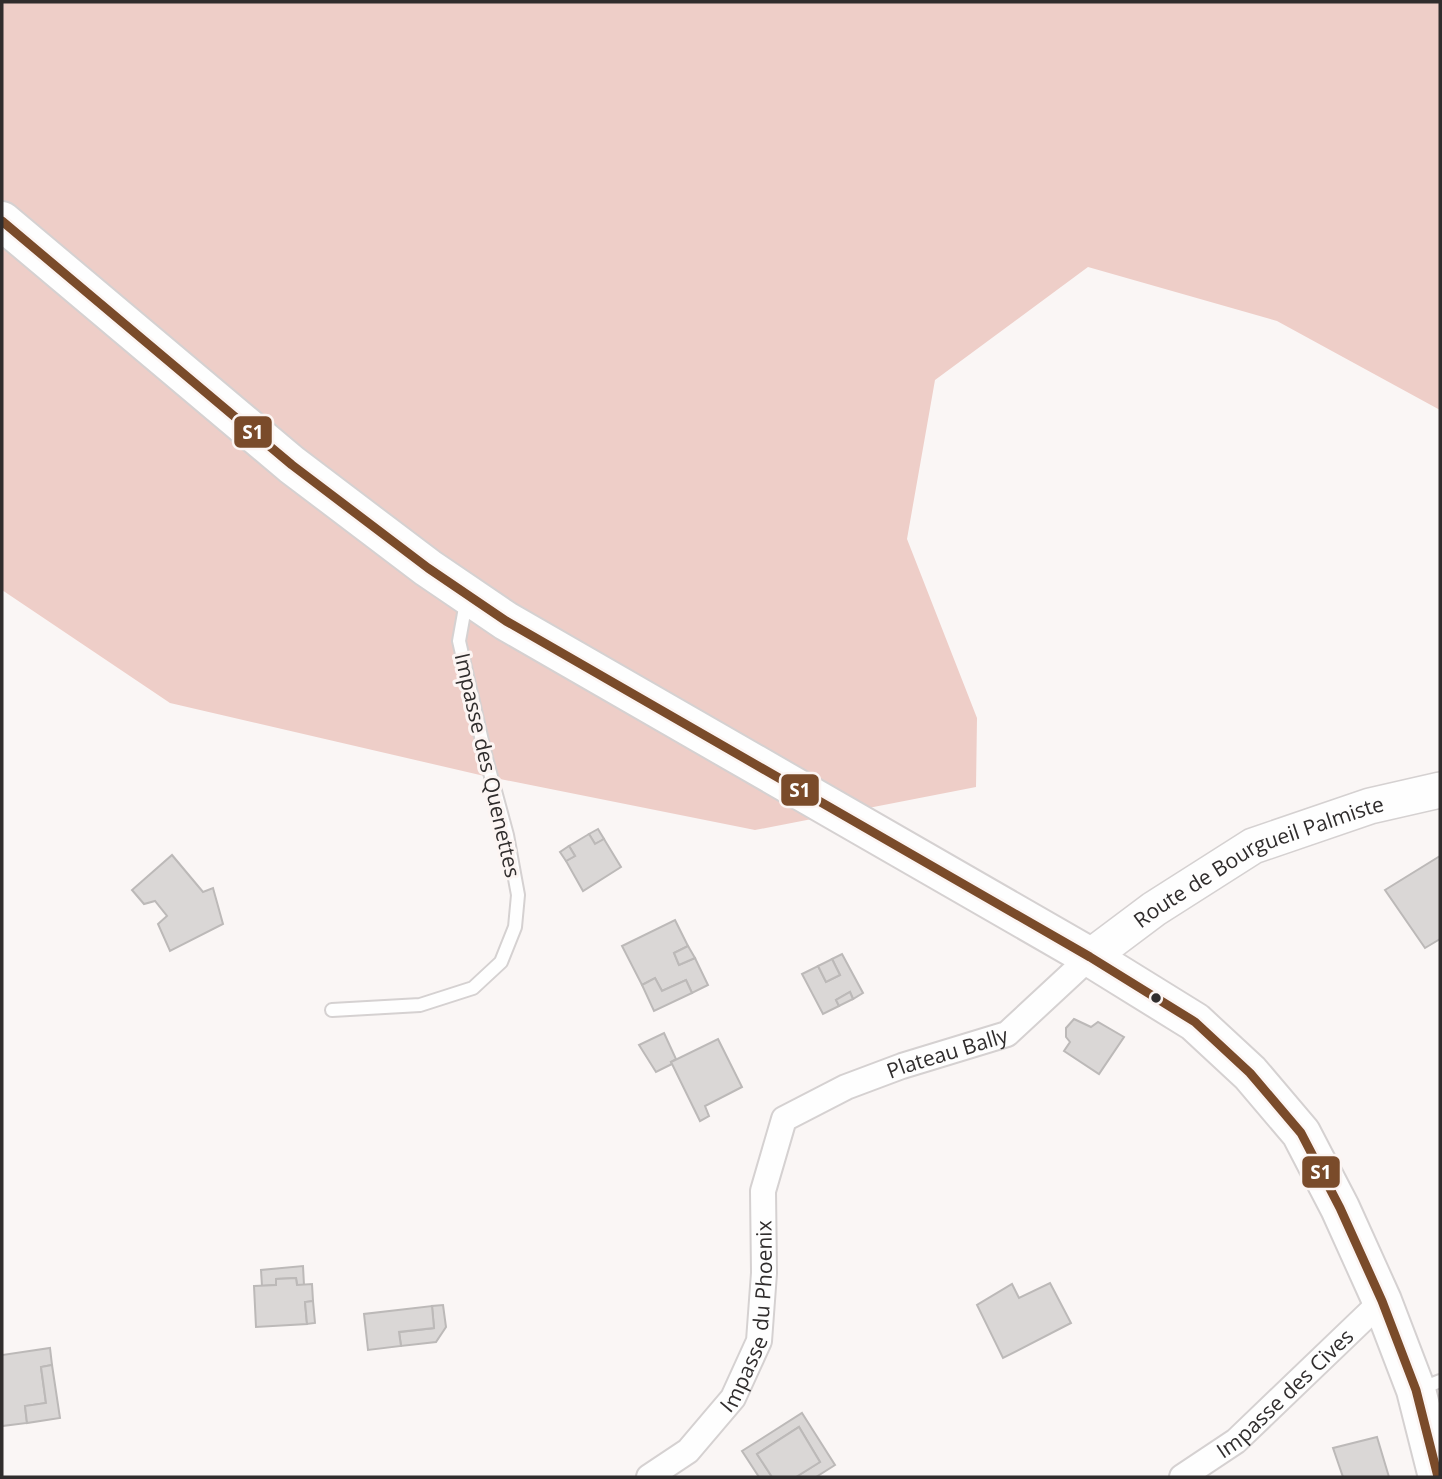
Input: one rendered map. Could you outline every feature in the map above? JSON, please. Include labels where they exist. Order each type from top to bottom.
[{"type":"main road","points":[[2,221],[292,465],[467,595],[506,621],[1090,957],[1195,1022],[1250,1073],[1301,1133],[1340,1208],[1382,1301],[1428,1386],[1438,1477]]},
{"type":"street","name":"Route de Bourgueil Palmiste","points":[[1090,957],[1154,909],[1253,846],[1370,806],[1440,790]]},
{"type":"street","name":"Plateau Bally","points":[[784,1119],[846,1087],[902,1066],[1007,1034],[1090,957]]},
{"type":"street","name":"Impasse du Phoenix","points":[[649,1477],[688,1451],[733,1398],[759,1340],[764,1273],[763,1191],[784,1119]]},
{"type":"street","name":"Impasse des Cives","points":[[1182,1477],[1236,1441],[1382,1301]]},
{"type":"lane","name":"Impasse des Quenettes","points":[[332,1010],[420,1005],[473,988],[501,962],[515,927],[518,895],[508,835],[486,758],[459,641],[467,595]]},
{"type":"shaded area","points":[[2,2],[1440,2],[1440,410],[1277,321],[1088,267],[935,380],[907,539],[977,718],[976,787],[755,830],[480,775],[170,703],[2,590]]},
{"type":"building","points":[[598,829],[604,839],[595,844],[589,834]]},
{"type":"building","points":[[589,834],[595,844],[604,839],[621,867],[583,891],[566,861],[575,856],[569,846]]},
{"type":"building","points":[[569,846],[575,856],[566,861],[560,852]]},
{"type":"building","points":[[172,855],[203,892],[213,888],[223,924],[170,951],[158,924],[167,916],[155,901],[144,904],[132,890]]},
{"type":"building","points":[[1440,856],[1440,939],[1425,948],[1385,890]]},
{"type":"building","points":[[675,920],[688,946],[674,953],[679,965],[695,958],[708,985],[692,993],[686,980],[662,991],[655,978],[642,985],[622,946]]},
{"type":"building","points":[[688,946],[695,958],[679,965],[674,953]]},
{"type":"building","points":[[842,954],[863,993],[853,999],[850,992],[836,1000],[839,1006],[823,1014],[802,974],[818,966],[826,982],[840,975],[832,959]]},
{"type":"building","points":[[832,959],[840,975],[826,982],[818,966]]},
{"type":"building","points":[[655,978],[662,991],[686,980],[692,993],[654,1011],[642,985]]},
{"type":"building","points":[[850,992],[853,999],[839,1006],[836,1000]]},
{"type":"building","points":[[1074,1019],[1091,1027],[1098,1022],[1124,1037],[1099,1074],[1064,1051],[1070,1042],[1066,1037],[1066,1028]]},
{"type":"building","points":[[664,1033],[676,1059],[656,1072],[639,1045]]},
{"type":"building","points":[[718,1039],[742,1087],[705,1106],[709,1116],[700,1121],[671,1062]]},
{"type":"building","points":[[303,1266],[304,1285],[297,1285],[296,1278],[276,1279],[276,1285],[262,1286],[261,1270]]},
{"type":"building","points":[[296,1278],[297,1285],[312,1284],[313,1301],[305,1302],[307,1324],[256,1327],[254,1286],[276,1285],[276,1279]]},
{"type":"building","points":[[1050,1283],[1071,1323],[1003,1358],[977,1305],[1012,1284],[1019,1298]]},
{"type":"building","points":[[313,1301],[315,1323],[307,1324],[305,1302]]},
{"type":"building","points":[[443,1305],[446,1327],[436,1342],[401,1346],[399,1332],[434,1328],[432,1306]]},
{"type":"building","points":[[432,1306],[434,1328],[399,1332],[401,1346],[368,1350],[364,1314]]},
{"type":"building","points":[[50,1348],[52,1365],[41,1367],[46,1403],[25,1406],[27,1423],[2,1426],[2,1355]]},
{"type":"building","points":[[52,1365],[60,1418],[27,1423],[25,1406],[46,1403],[41,1367]]},
{"type":"building","points":[[802,1413],[835,1465],[816,1477],[796,1477],[820,1462],[799,1427],[757,1454],[772,1477],[759,1477],[742,1451]]},
{"type":"building","points":[[799,1427],[820,1462],[796,1477],[772,1477],[757,1454]]},
{"type":"building","points":[[1377,1437],[1389,1477],[1343,1477],[1333,1448]]},
{"type":"transit line","name":"S1","points":[[2,221],[292,465],[428,568],[506,621],[1090,957],[1195,1022],[1250,1073],[1301,1133],[1340,1208],[1382,1301],[1416,1390],[1438,1477]]}]
